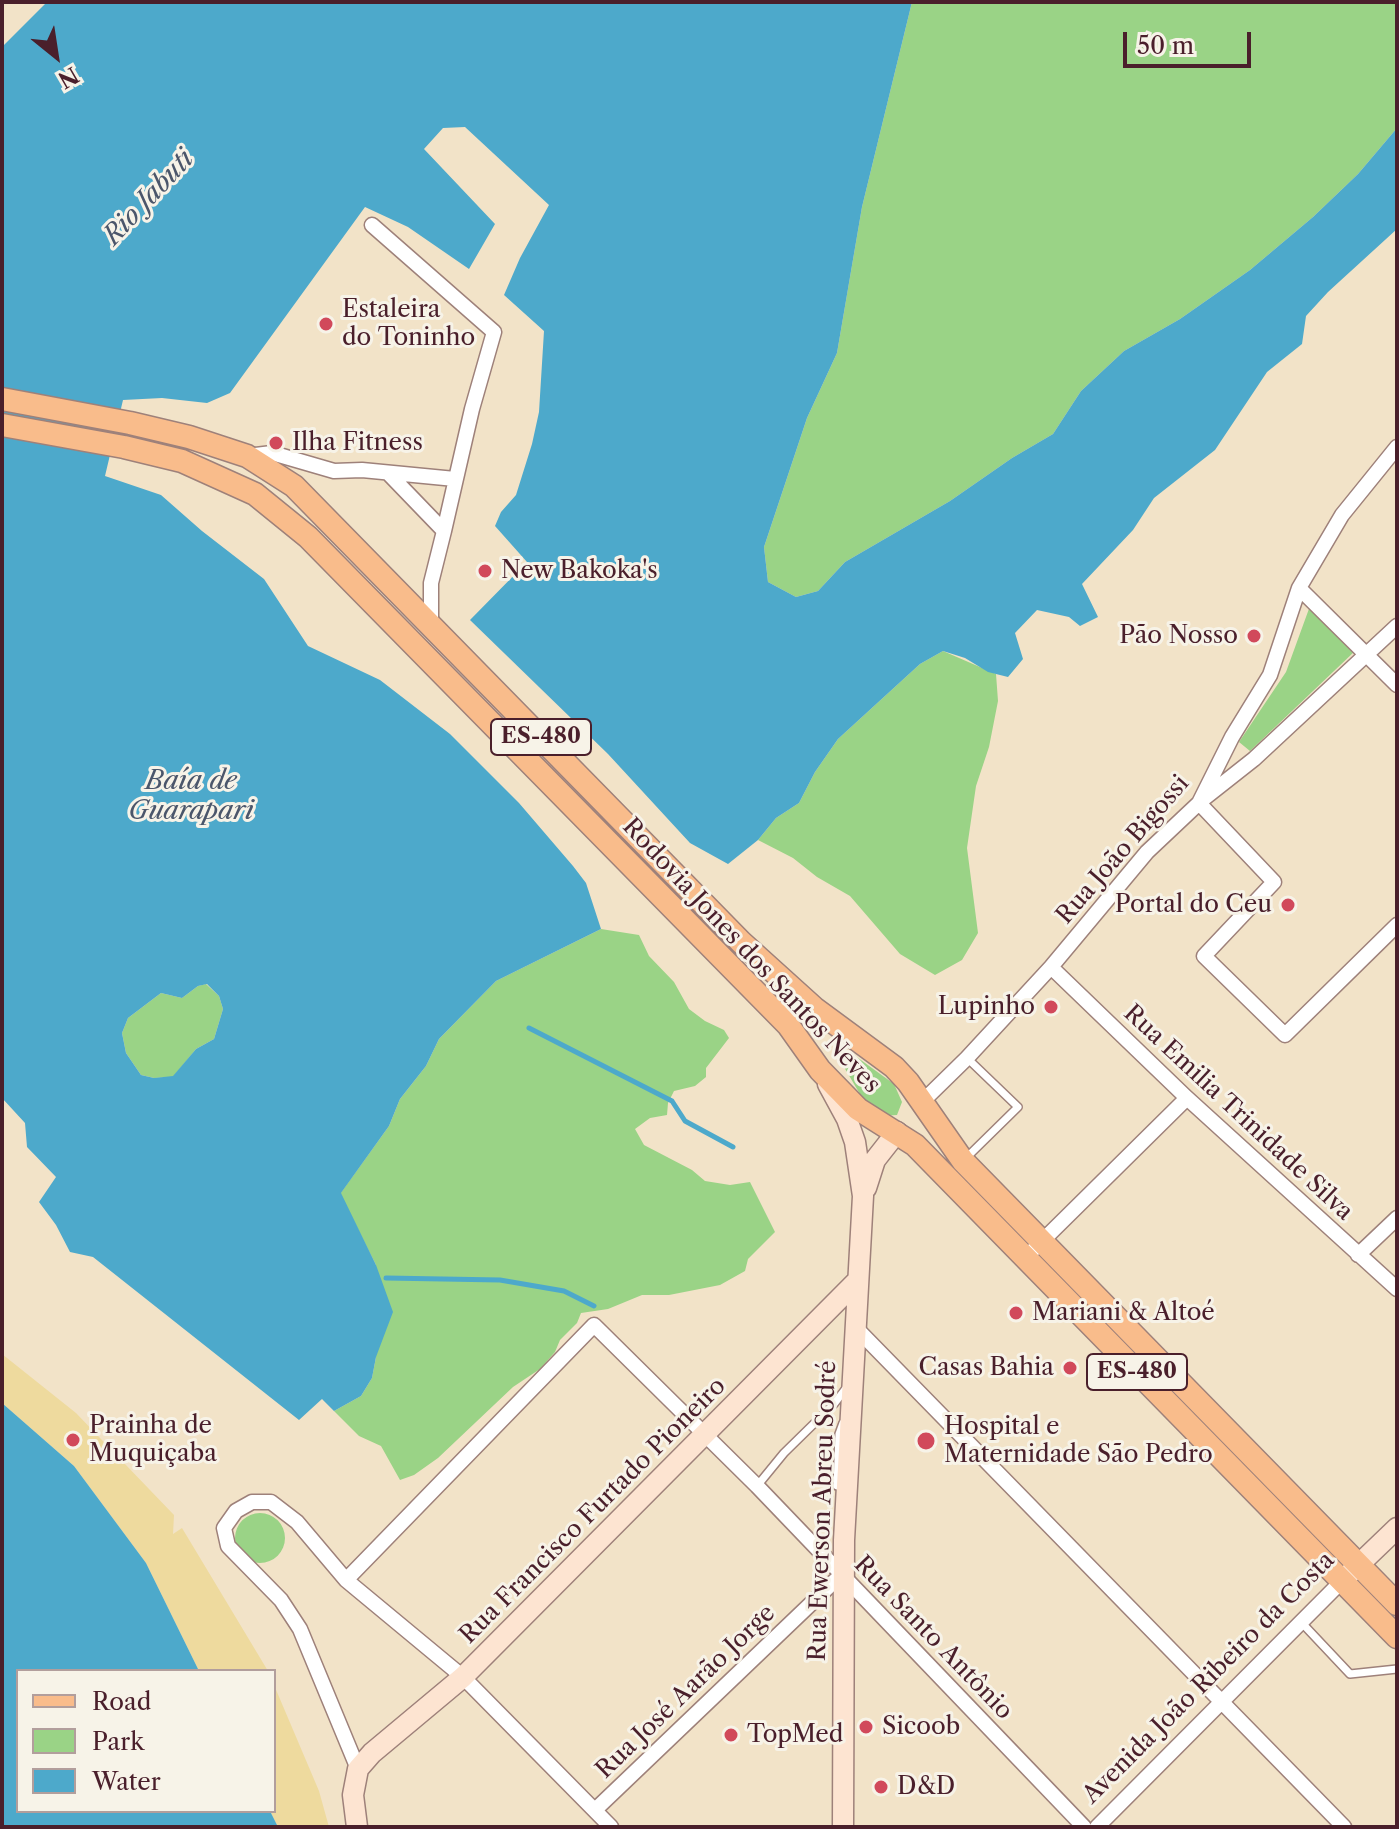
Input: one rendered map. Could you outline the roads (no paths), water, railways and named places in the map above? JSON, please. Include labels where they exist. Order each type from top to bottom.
[{"type":"main road","name":"Rodovia Jones dos Santos Neves","points":[[2,399],[189,437],[247,456],[294,486],[741,942],[814,1008],[894,1067],[908,1082],[963,1161],[1189,1391],[1350,1573],[1397,1637]]},
{"type":"main road","name":"Rodovia Jones dos Santos Neves","points":[[2,425],[182,461],[255,494],[308,537],[788,1025],[820,1070],[858,1109],[915,1145],[1172,1407],[1350,1573],[1397,1604]]},
{"type":"main road","name":"Rua Ewerson Abreu Sodré","points":[[820,1070],[847,1119],[855,1142],[863,1196],[844,1540],[843,1827]]},
{"type":"main road","points":[[897,1132],[912,1120],[922,1102]]},
{"type":"main road","name":"Rua Ewerson Abreu Sodré","points":[[863,1196],[875,1160],[897,1132]]},
{"type":"main road","name":"Rua Francisco Furtado Pioneiro","points":[[358,1769],[372,1753],[463,1677],[857,1281]]},
{"type":"main road","points":[[1172,1407],[1189,1391]]},
{"type":"main road","points":[[1350,1573],[1397,1528]]},
{"type":"main road","points":[[357,1827],[353,1795],[358,1769]]},
{"type":"street","points":[[372,225],[494,332],[431,583],[431,624]]},
{"type":"street","name":"Rua João Bigossi","points":[[922,1102],[1051,967],[1147,852],[1199,803],[1232,737],[1270,675],[1299,588],[1342,515],[1397,447]]},
{"type":"street","points":[[247,456],[272,453],[334,471],[455,479]]},
{"type":"street","points":[[389,474],[444,531]]},
{"type":"street","points":[[1299,588],[1397,685]]},
{"type":"street","points":[[1397,626],[1254,759],[1199,803],[1274,882],[1204,956],[1285,1035],[1397,925]]},
{"type":"street","name":"Rua Emilia Trinidade Silva","points":[[1051,967],[1187,1098],[1397,1289]]},
{"type":"street","points":[[1025,1258],[1187,1098]]},
{"type":"street","points":[[1358,1255],[1397,1218]]},
{"type":"street","name":"Rua Santo Antônio","points":[[346,1580],[594,1325],[707,1434],[1084,1827]]},
{"type":"street","points":[[855,1327],[1344,1827]]},
{"type":"street","points":[[358,1769],[300,1629],[281,1600],[228,1546],[224,1528],[236,1511],[252,1502],[271,1502],[297,1522],[346,1580],[463,1677],[611,1827]]},
{"type":"street","name":"Avenida João Ribeiro da Costa","points":[[1097,1827],[1350,1573]]},
{"type":"street","name":"Rua José Aarão Jorge","points":[[595,1810],[844,1575]]},
{"type":"lane","points":[[963,1161],[1018,1107],[967,1058]]},
{"type":"lane","points":[[757,1486],[784,1453],[852,1387]]},
{"type":"lane","points":[[837,1494],[839,1434],[852,1387]]},
{"type":"lane","points":[[836,1509],[844,1540]]},
{"type":"lane","points":[[1301,1622],[1350,1674],[1397,1669]]},
{"type":"water","name":"Baía de Guarapari","points":[[47,2],[912,2],[862,207],[837,353],[807,418],[764,547],[768,582],[796,597],[818,591],[845,562],[950,501],[1053,434],[1081,391],[1124,351],[1180,319],[1250,270],[1358,174],[1397,128],[1397,229],[1306,316],[1302,344],[1267,372],[1215,450],[1154,498],[1133,530],[1082,584],[1098,617],[1080,626],[1069,617],[1037,610],[1015,633],[1023,659],[1008,677],[988,672],[965,658],[943,651],[920,664],[838,739],[815,772],[799,803],[776,818],[758,840],[728,864],[690,843],[608,754],[470,620],[527,562],[495,526],[501,512],[516,495],[532,444],[539,412],[544,331],[504,295],[549,205],[465,127],[443,128],[424,149],[495,224],[469,269],[408,227],[365,207],[230,393],[207,403],[162,398],[123,400],[105,476],[161,495],[264,579],[308,646],[380,680],[450,734],[519,803],[573,866],[586,883],[601,929],[496,981],[439,1039],[426,1066],[400,1099],[389,1126],[341,1193],[376,1265],[393,1312],[376,1357],[372,1378],[361,1396],[334,1411],[322,1399],[299,1420],[93,1257],[70,1252],[39,1202],[56,1177],[27,1147],[25,1123],[2,1098],[2,47]],"holes":[[[207,984],[219,996],[223,1009],[214,1039],[196,1049],[173,1076],[154,1078],[141,1075],[126,1053],[122,1033],[128,1018],[161,993],[182,998],[198,986]]]},
{"type":"water","points":[[2,1403],[74,1466],[146,1563],[198,1669],[16,1669],[16,1813],[271,1813],[278,1827],[4,1827]]},
{"type":"waterway","points":[[529,1028],[672,1101],[685,1121],[733,1147]]},
{"type":"waterway","points":[[386,1278],[500,1280],[564,1291],[594,1306]]},
{"type":"place","name":"Estaleira do Toninho","points":[[326,324]]},
{"type":"place","name":"Ilha Fitness","points":[[276,443]]},
{"type":"place","name":"New Bakoka's","points":[[485,571]]},
{"type":"place","name":"Pão Nosso","points":[[1254,636]]},
{"type":"place","name":"Portal do Ceu","points":[[1288,905]]},
{"type":"place","name":"Lupinho","points":[[1051,1007]]},
{"type":"place","name":"Mariani & Altoé","points":[[1016,1313]]},
{"type":"place","name":"Casas Bahia","points":[[1070,1368]]},
{"type":"place","name":"Prainha de Muquiçaba","points":[[73,1440]]},
{"type":"place","name":"Hospital e Maternidade São Pedro","points":[[926,1441]]},
{"type":"place","name":"Sicoob","points":[[866,1727]]},
{"type":"place","name":"TopMed","points":[[731,1735]]},
{"type":"place","name":"D&D","points":[[881,1787]]},
{"type":"water label","name":"Rio Jabuti","points":[[149,198]]}]
